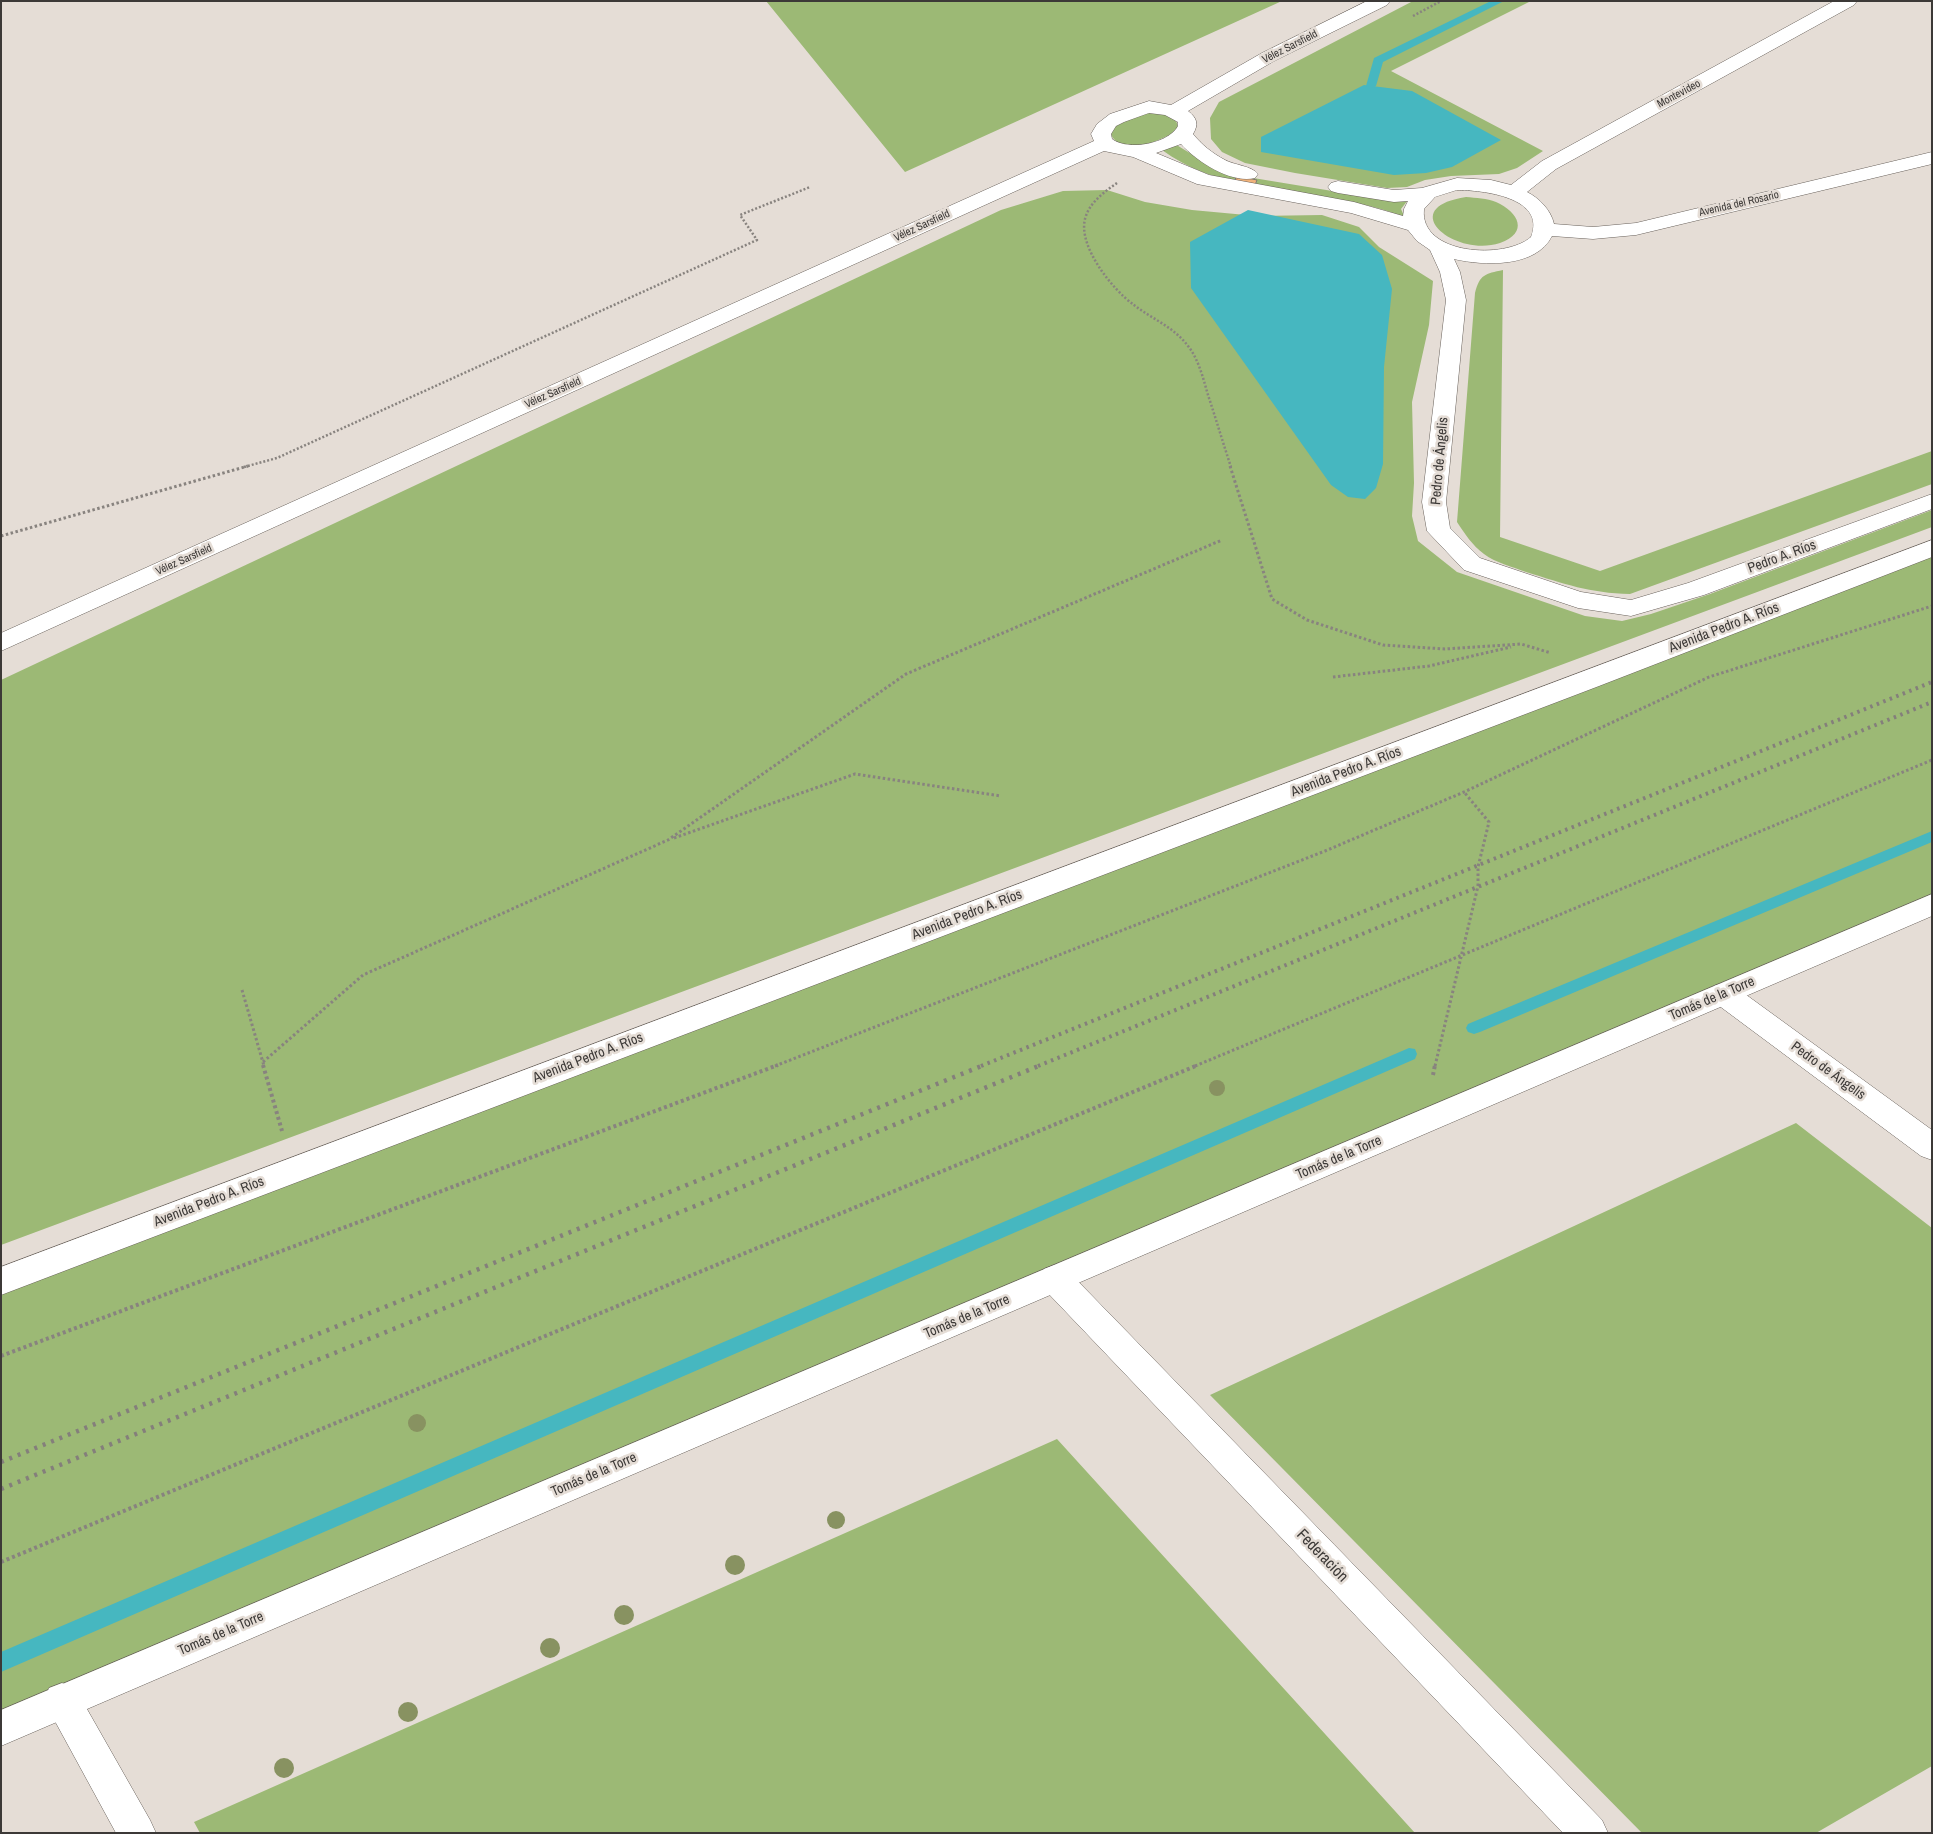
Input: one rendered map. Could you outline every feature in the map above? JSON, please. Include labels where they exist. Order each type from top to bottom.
[{"type":"street","name":"Vélez Sarsfield","points":[[1174,111],[1268,57],[1381,1]]},
{"type":"street","name":"Montevideo","points":[[1514,193],[1549,165],[1848,1]]},
{"type":"street","points":[[1138,152],[1183,135],[1187,129],[1187,122],[1174,111],[1150,107],[1138,109],[1106,124],[1101,130],[1101,136],[1105,143],[1114,148],[1138,152],[1204,180],[1354,208],[1414,225]]},
{"type":"street","points":[[1183,135],[1198,152],[1210,161],[1231,170],[1385,195],[1426,194]]},
{"type":"street","name":"Vélez Sarsfield","points":[[1,643],[1105,143]]},
{"type":"street","name":"Avenida del Rosario","points":[[1544,229],[1593,233],[1636,229],[1932,158]]},
{"type":"street","points":[[1467,184],[1496,187],[1514,193],[1527,200],[1537,209],[1543,219],[1544,229],[1540,239],[1528,248],[1513,254],[1494,257],[1474,257],[1439,247],[1424,237],[1414,225],[1412,214],[1416,203],[1426,194],[1440,188],[1467,184]]},
{"type":"street","name":"Pedro de Ángelis","points":[[1439,247],[1450,272],[1456,300],[1434,502],[1439,531],[1472,564],[1578,600],[1631,608]]},
{"type":"street","name":"Pedro de Ángelis","points":[[1456,300],[1470,274],[1494,257]]},
{"type":"street","name":"Pedro A. Ríos","points":[[1631,608],[1696,588],[1932,501]]},
{"type":"street","name":"Avenida Pedro A. Ríos","points":[[1,1281],[1590,680],[1932,548]]},
{"type":"street","name":"Tomás de la Torre","points":[[1,1728],[1421,1124],[1932,904]]},
{"type":"street","name":"Pedro de Ángelis","points":[[1724,994],[1932,1147]]},
{"type":"street","name":"Federación","points":[[1055,1279],[1589,1833]]},
{"type":"street","points":[[62,1702],[137,1833]]},
{"type":"path","points":[[1119,182],[1097,197],[1084,221],[1087,246],[1104,275],[1132,304],[1167,324],[1187,343],[1200,369],[1272,599],[1306,620],[1383,645],[1445,649],[1521,644],[1555,654]]},
{"type":"path","points":[[1,536],[277,458],[757,240],[740,215],[810,187]]},
{"type":"path","points":[[668,840],[906,674],[1222,540]]},
{"type":"path","points":[[1,1356],[694,1098],[1325,851],[1464,792],[1709,677],[1932,606]]},
{"type":"path","points":[[1333,677],[1429,666],[1521,644]]},
{"type":"path","points":[[1,1562],[1932,760]]},
{"type":"path","points":[[263,1062],[363,975],[668,840],[854,774],[1001,796]]},
{"type":"path","points":[[1421,1124],[1478,886],[1478,867],[1489,822],[1464,792]]},
{"type":"path","points":[[242,990],[293,1170]]},
{"type":"green space","points":[[766,1],[1282,1],[905,172]]},
{"type":"green space","points":[[1413,1],[1531,1],[1391,71],[1543,151],[1517,168],[1499,174],[1451,176],[1425,180],[1407,187],[1387,188],[1245,163],[1222,152],[1211,139],[1210,118],[1219,102]]},
{"type":"green space","points":[[1159,112],[1174,119],[1178,129],[1174,133],[1141,146],[1132,147],[1124,146],[1117,142],[1111,135],[1115,125],[1140,114]]},
{"type":"green space","points":[[1175,144],[1206,163],[1235,175],[1393,201],[1408,200],[1401,209],[1405,218],[1364,205],[1270,190],[1202,172],[1162,150]]},
{"type":"green space","points":[[1107,190],[1145,202],[1192,210],[1257,216],[1322,215],[1359,227],[1379,247],[1433,281],[1429,325],[1412,402],[1414,483],[1412,516],[1418,541],[1457,572],[1585,616],[1622,621],[1651,614],[1710,594],[1932,510],[1932,527],[1,1245],[1,680],[1001,210],[1063,191]]},
{"type":"green space","points":[[1466,197],[1481,198],[1504,206],[1518,222],[1515,234],[1500,243],[1483,246],[1466,244],[1450,238],[1439,230],[1433,220],[1435,211],[1445,203]]},
{"type":"green space","points":[[1503,270],[1500,537],[1600,571],[1932,451],[1932,484],[1630,594],[1602,592],[1577,587],[1526,572],[1494,560],[1476,547],[1457,522],[1475,293],[1481,278]]},
{"type":"green space","points":[[1932,548],[1932,904],[1,1728],[1,1281]]},
{"type":"green space","points":[[1796,1123],[1932,1228],[1932,1766],[1816,1833],[1642,1833],[1210,1395]]},
{"type":"green space","points":[[1057,1439],[1415,1833],[200,1833],[194,1822]]},
{"type":"water","points":[[1364,85],[1412,91],[1501,140],[1452,167],[1426,173],[1394,175],[1261,152],[1261,137]]},
{"type":"water","points":[[1248,210],[1359,234],[1382,255],[1392,289],[1384,367],[1383,464],[1376,488],[1365,499],[1348,497],[1331,485],[1191,288],[1190,242]]},
{"type":"building","points":[[1237,176],[1257,180],[1255,185],[1235,181]]},
{"type":"waterway","points":[[1371,86],[1378,60],[1499,1]]},
{"type":"waterway","points":[[1474,1028],[1932,836]]},
{"type":"waterway","points":[[1,1662],[1409,1054]]},
{"type":"railway","points":[[981,1066],[1932,682]]},
{"type":"railway","points":[[1038,1066],[1932,702]]},
{"type":"railway","points":[[1,1462],[984,1065]]},
{"type":"railway","points":[[1,1489],[1041,1065]]}]
